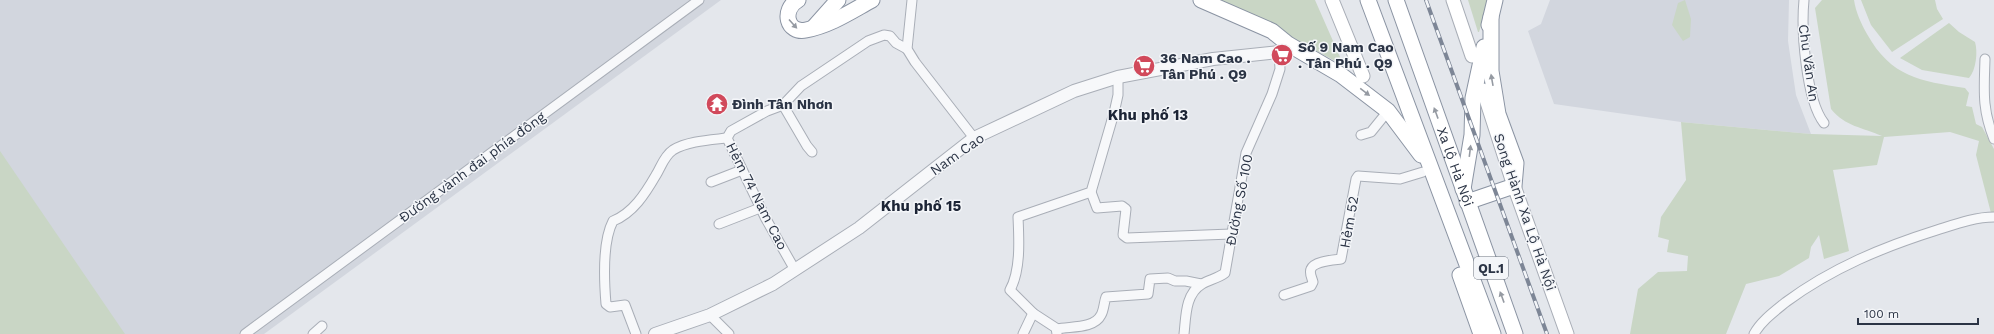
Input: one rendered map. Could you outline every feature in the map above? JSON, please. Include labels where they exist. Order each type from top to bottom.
[{"type":"highway","points":[[798,0],[791,4],[787,13],[790,23],[798,30],[803,31],[840,19],[872,0]]},
{"type":"highway","points":[[820,26],[838,0]]},
{"type":"highway","points":[[820,26],[849,0]]},
{"type":"highway","points":[[1187,0],[1341,75],[1388,112],[1413,145],[1427,170]]},
{"type":"highway","points":[[1201,0],[1272,31],[1283,48]]},
{"type":"highway","name":"Xa lộ Hà Nội","points":[[1368,0],[1398,76],[1461,279],[1481,334]]},
{"type":"highway","name":"Xa lộ Hà Nội","points":[[1396,0],[1515,334]]},
{"type":"highway","name":"QL.1","points":[[1465,196],[1471,141],[1473,98],[1495,0]]},
{"type":"highway","points":[[1465,196],[1514,186],[1516,163],[1498,114],[1490,71],[1491,17]]},
{"type":"highway","name":"Xa lộ Hà Nội","points":[[1398,76],[1395,93],[1413,145]]},
{"type":"highway","name":"Xa lộ Hà Nội","points":[[1427,170],[1493,334]]},
{"type":"highway","points":[[1461,279],[1462,255]]},
{"type":"main road","points":[[1332,0],[1363,76]]},
{"type":"main road","points":[[1453,0],[1472,56]]},
{"type":"main road","name":"Song Hành Xa Lộ Hà Nội","points":[[1483,90],[1514,186],[1567,334]]},
{"type":"street","name":"Đường vành đai phía đông","points":[[245,334],[699,0]]},
{"type":"street","points":[[907,49],[912,0]]},
{"type":"street","name":"Chu Văn An","points":[[1804,0],[1802,16],[1811,95],[1817,115],[1824,123]]},
{"type":"street","points":[[812,152],[783,105],[801,86],[868,41],[884,35],[890,36],[896,43],[907,49],[915,62],[974,138]]},
{"type":"street","name":"Nam Cao","points":[[655,334],[710,315],[773,284],[859,228],[974,138],[1074,91],[1118,77],[1283,48]]},
{"type":"street","name":"Đường Số 100","points":[[1201,284],[1225,273],[1246,153],[1272,94],[1280,69],[1283,48]]},
{"type":"street","points":[[1986,59],[1984,104],[1986,120],[1994,139]]},
{"type":"street","points":[[1118,77],[1118,95],[1114,113],[1091,192],[1098,208],[1122,206],[1126,209],[1123,235],[1127,238],[1231,234]]},
{"type":"street","name":"Hẻm 74 Nam Cao","points":[[783,105],[767,111],[731,131],[726,138],[760,208],[795,270]]},
{"type":"street","points":[[1361,135],[1371,132],[1388,112]]},
{"type":"street","points":[[636,334],[625,305],[610,307],[606,304],[606,246],[608,229],[612,221],[623,217],[631,211],[653,181],[663,161],[673,151],[692,143],[726,138]]},
{"type":"street","points":[[711,182],[742,170]]},
{"type":"street","name":"Hẻm 52","points":[[1284,295],[1311,286],[1313,282],[1310,271],[1316,264],[1341,259],[1356,179],[1361,175],[1375,178],[1400,179],[1427,170]]},
{"type":"street","points":[[1091,192],[1018,217],[1017,260],[1014,282],[1010,290],[1033,313],[1057,331],[1086,325],[1098,320],[1102,314],[1106,297],[1148,294],[1150,279],[1168,278],[1175,282],[1186,281],[1201,284],[1194,292],[1187,305],[1184,334]]},
{"type":"street","points":[[719,224],[760,208]]},
{"type":"street","points":[[1754,334],[1771,314],[1814,282],[1867,255],[1895,243],[1963,222],[1994,217]]},
{"type":"street","points":[[1023,334],[1033,313]]},
{"type":"street","points":[[710,315],[729,334]]},
{"type":"street","points":[[313,334],[322,326]]},
{"type":"shaded area","points":[[0,0],[721,0],[264,334],[0,334]]},
{"type":"shaded area","points":[[1550,0],[1789,0],[1788,41],[1796,95],[1811,134],[1681,122],[1554,104],[1528,31],[1541,24]]},
{"type":"green space","points":[[1207,0],[1315,0],[1344,66],[1284,33]]},
{"type":"green space","points":[[1468,0],[1489,0],[1479,32],[1478,32]]},
{"type":"green space","points":[[1685,0],[1691,19],[1690,37],[1683,41],[1672,25],[1678,3]]},
{"type":"green space","points":[[1822,0],[1854,0],[1859,18],[1867,34],[1886,60],[1897,68],[1908,74],[1934,83],[1965,88],[1969,93],[1966,106],[1972,107],[1976,124],[1982,127],[1994,149],[1994,217],[1992,217],[1976,155],[1979,141],[1950,132],[1884,137],[1877,165],[1833,170],[1849,251],[1824,259],[1819,235],[1811,247],[1809,258],[1779,276],[1746,284],[1726,334],[1630,334],[1638,289],[1658,272],[1687,271],[1688,256],[1667,252],[1669,240],[1658,237],[1661,217],[1686,180],[1681,122],[1811,134],[1882,136],[1842,120],[1831,109],[1815,8]]},
{"type":"green space","points":[[1861,0],[1935,0],[1937,9],[1943,19],[1892,52],[1871,25]]},
{"type":"green space","points":[[1949,23],[1959,32],[1975,42],[1976,61],[1969,78],[1922,70],[1900,58]]},
{"type":"green space","points":[[0,151],[125,334],[0,334]]},
{"type":"railway","points":[[1426,0],[1547,334]]},
{"type":"place","name":"Số 9 Nam Cao . Tân Phú . Q9","points":[[1282,55]]},
{"type":"place","name":"36 Nam Cao . Tân Phú . Q9","points":[[1144,66]]},
{"type":"place","name":"Đình Tân Nhơn","points":[[717,104]]},
{"type":"district","name":"Khu phố 13","points":[[1148,115]]},
{"type":"district","name":"Khu phố 15","points":[[921,206]]}]
